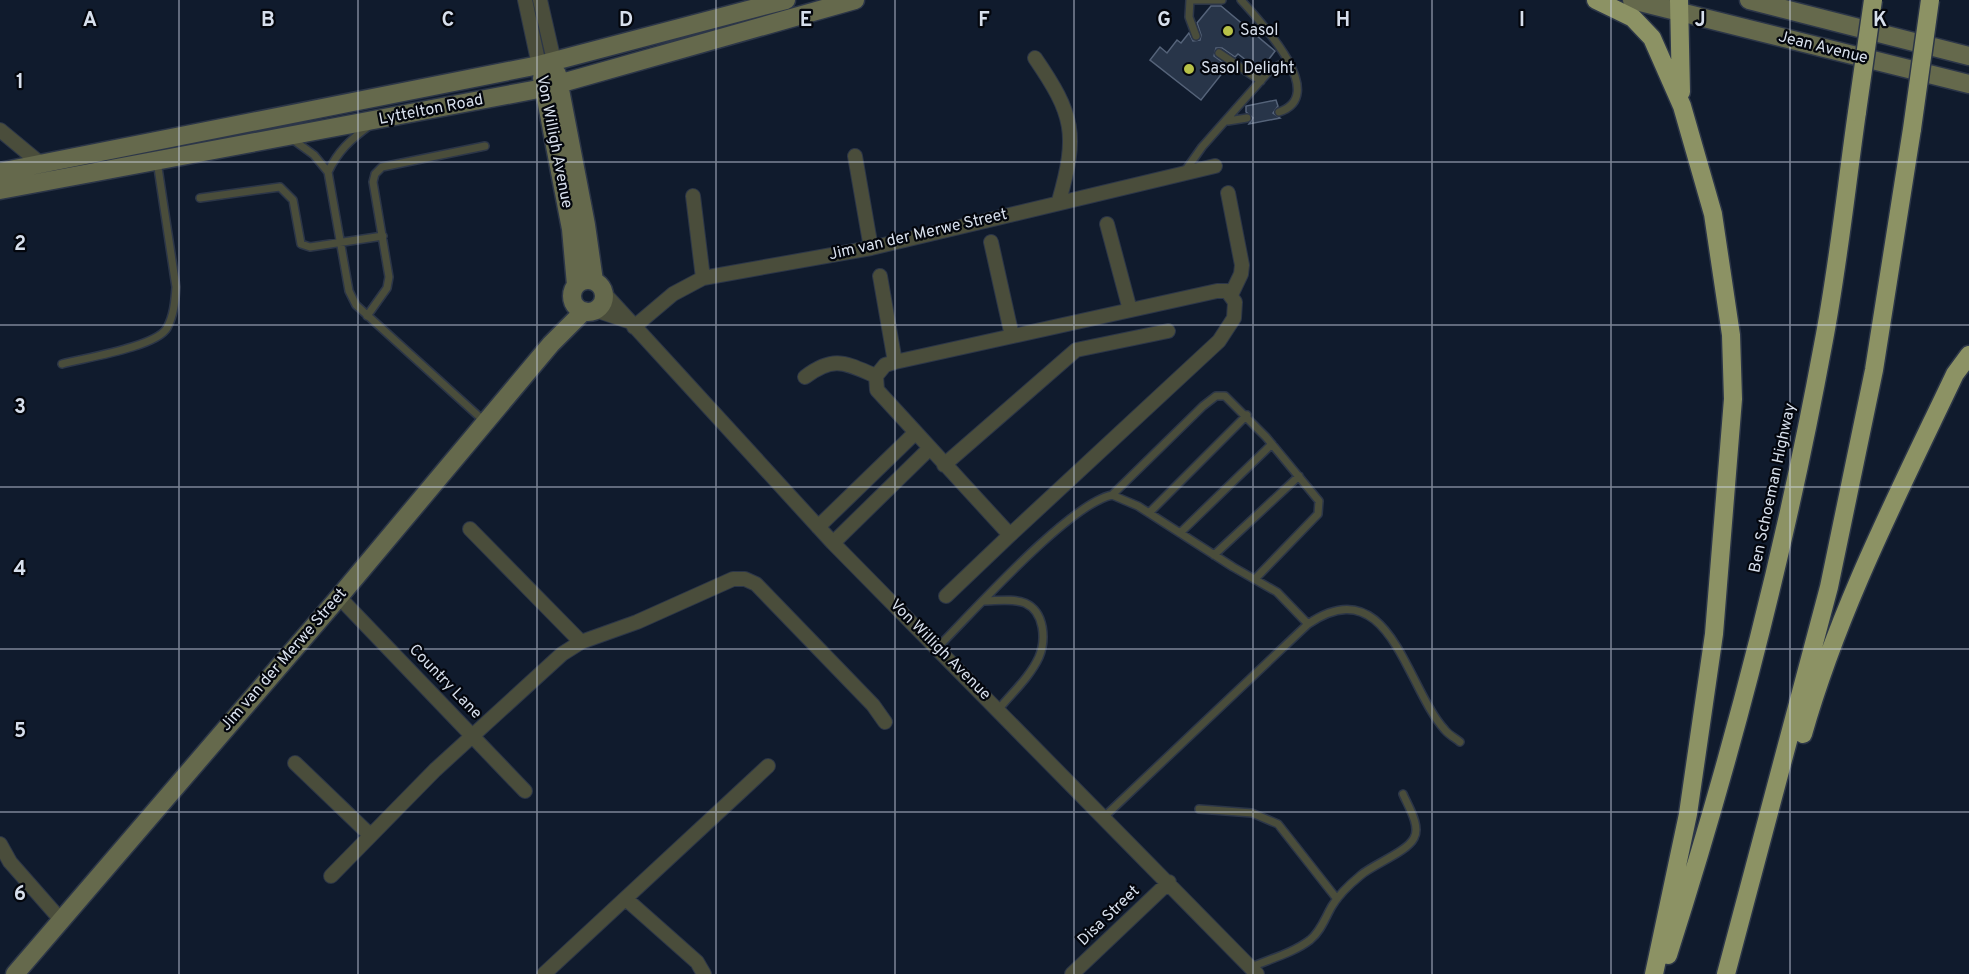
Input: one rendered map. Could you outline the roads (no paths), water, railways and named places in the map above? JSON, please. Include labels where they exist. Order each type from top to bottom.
[{"type":"highway","points":[[1596,0],[1633,18],[1652,38],[1682,106],[1713,214],[1731,335],[1733,399],[1714,634],[1688,814],[1654,974]]},
{"type":"highway","name":"Ben Schoeman Highway","points":[[1662,974],[1710,822],[1777,563],[1824,344],[1873,0]]},
{"type":"highway","points":[[1728,974],[1829,587],[1874,370],[1930,0]]},
{"type":"highway","points":[[1678,5],[1682,106]]},
{"type":"highway","points":[[1728,974],[1816,688],[1873,548],[1955,374],[1969,355]]},
{"type":"main road","name":"Lyttelton Road","points":[[0,172],[547,63],[786,0]]},
{"type":"main road","name":"Lyttelton Road","points":[[0,190],[551,86],[855,0]]},
{"type":"main road","points":[[1632,0],[1678,5]]},
{"type":"main road","name":"Jean Avenue","points":[[1749,0],[1969,56]]},
{"type":"main road","name":"Jean Avenue","points":[[1678,5],[1969,84]]},
{"type":"main road","name":"Von Willigh Avenue","points":[[547,63],[582,301]]},
{"type":"main road","name":"Von Willigh Avenue","points":[[551,86],[599,287]]},
{"type":"main road","points":[[582,301],[584,280],[599,287]]},
{"type":"main road","name":"Jim van der Merwe Street","points":[[15,974],[486,422],[551,344],[556,327],[582,301],[602,303],[599,287]]},
{"type":"street","name":"Von Willigh Avenue","points":[[525,0],[547,63]]},
{"type":"street","name":"Von Willigh Avenue","points":[[540,0],[547,63]]},
{"type":"street","points":[[1035,58],[1058,91],[1069,118],[1071,157],[1059,201]]},
{"type":"street","points":[[0,130],[41,164]]},
{"type":"street","points":[[855,156],[871,248]]},
{"type":"street","name":"Jim van der Merwe Street","points":[[631,324],[673,294],[703,278],[871,248],[1059,201],[1215,166]]},
{"type":"street","points":[[1228,193],[1242,265],[1241,274],[1231,295]]},
{"type":"street","points":[[693,196],[703,278]]},
{"type":"street","points":[[1107,224],[1130,310]]},
{"type":"street","points":[[991,242],[1012,336]]},
{"type":"street","points":[[880,276],[895,362]]},
{"type":"street","name":"Von Willigh Avenue","points":[[599,287],[833,543],[1169,882],[1254,971]]},
{"type":"street","points":[[946,596],[1219,342],[1234,318],[1235,302],[1227,291],[1217,291],[885,365],[876,376],[877,390],[1010,535]]},
{"type":"street","name":"Von Willigh Avenue","points":[[582,301],[631,324]]},
{"type":"street","points":[[944,465],[1076,350],[1168,331]]},
{"type":"street","points":[[805,377],[820,365],[842,362],[876,376]]},
{"type":"street","points":[[818,527],[915,433]]},
{"type":"street","points":[[833,543],[929,449]]},
{"type":"street","points":[[470,529],[581,642]]},
{"type":"street","points":[[331,876],[369,834],[548,664],[581,642],[637,622],[733,579],[745,579],[756,584],[768,595],[873,705],[885,722]]},
{"type":"street","name":"Country Lane","points":[[339,597],[525,791]]},
{"type":"street","points":[[296,763],[369,834]]},
{"type":"street","points":[[544,974],[768,765]]},
{"type":"street","points":[[0,844],[10,862],[62,920]]},
{"type":"street","name":"Disa Street","points":[[1072,974],[1169,882]]},
{"type":"street","points":[[626,899],[697,962],[704,974]]},
{"type":"lane","points":[[1196,36],[1189,17],[1192,0],[1222,0]]},
{"type":"lane","points":[[1241,0],[1281,45],[1288,61],[1296,96],[1291,106],[1279,112]]},
{"type":"lane","points":[[1219,53],[1261,81]]},
{"type":"lane","points":[[1183,173],[1202,147],[1228,121],[1276,65],[1288,61]]},
{"type":"lane","points":[[1228,121],[1247,118]]},
{"type":"lane","points":[[328,172],[337,154],[346,143],[379,119]]},
{"type":"lane","points":[[287,136],[314,155],[328,172],[349,291],[356,305],[486,422]]},
{"type":"lane","points":[[367,316],[387,288],[389,277],[373,182],[375,174],[382,167],[485,147]]},
{"type":"lane","points":[[62,364],[151,341],[166,330],[174,308],[176,287],[157,159]]},
{"type":"lane","points":[[200,198],[280,188],[293,200],[301,244],[310,247],[383,236]]},
{"type":"lane","points":[[937,648],[1035,550],[1090,503],[1112,495],[1216,396],[1225,396],[1247,415],[1319,501],[1318,514],[1255,579]]},
{"type":"lane","points":[[1149,513],[1247,415]]},
{"type":"lane","points":[[1180,533],[1272,444]]},
{"type":"lane","points":[[1214,555],[1299,476]]},
{"type":"lane","points":[[1112,495],[1149,513],[1277,592],[1308,624]]},
{"type":"lane","points":[[983,602],[1012,600],[1027,604],[1042,622],[1043,632],[1039,657],[998,710]]},
{"type":"lane","points":[[1104,817],[1308,624],[1329,611],[1341,609],[1361,612],[1377,620],[1386,630],[1445,731],[1460,742]]},
{"type":"lane","points":[[1254,971],[1311,940],[1319,932],[1337,899],[1361,874],[1405,847],[1414,838],[1416,826],[1403,794]]},
{"type":"lane","points":[[1199,809],[1252,813],[1278,825],[1337,899]]},
{"type":"place","name":"Sasol","points":[[1228,31]]},
{"type":"place","name":"Sasol Delight","points":[[1189,69]]}]
